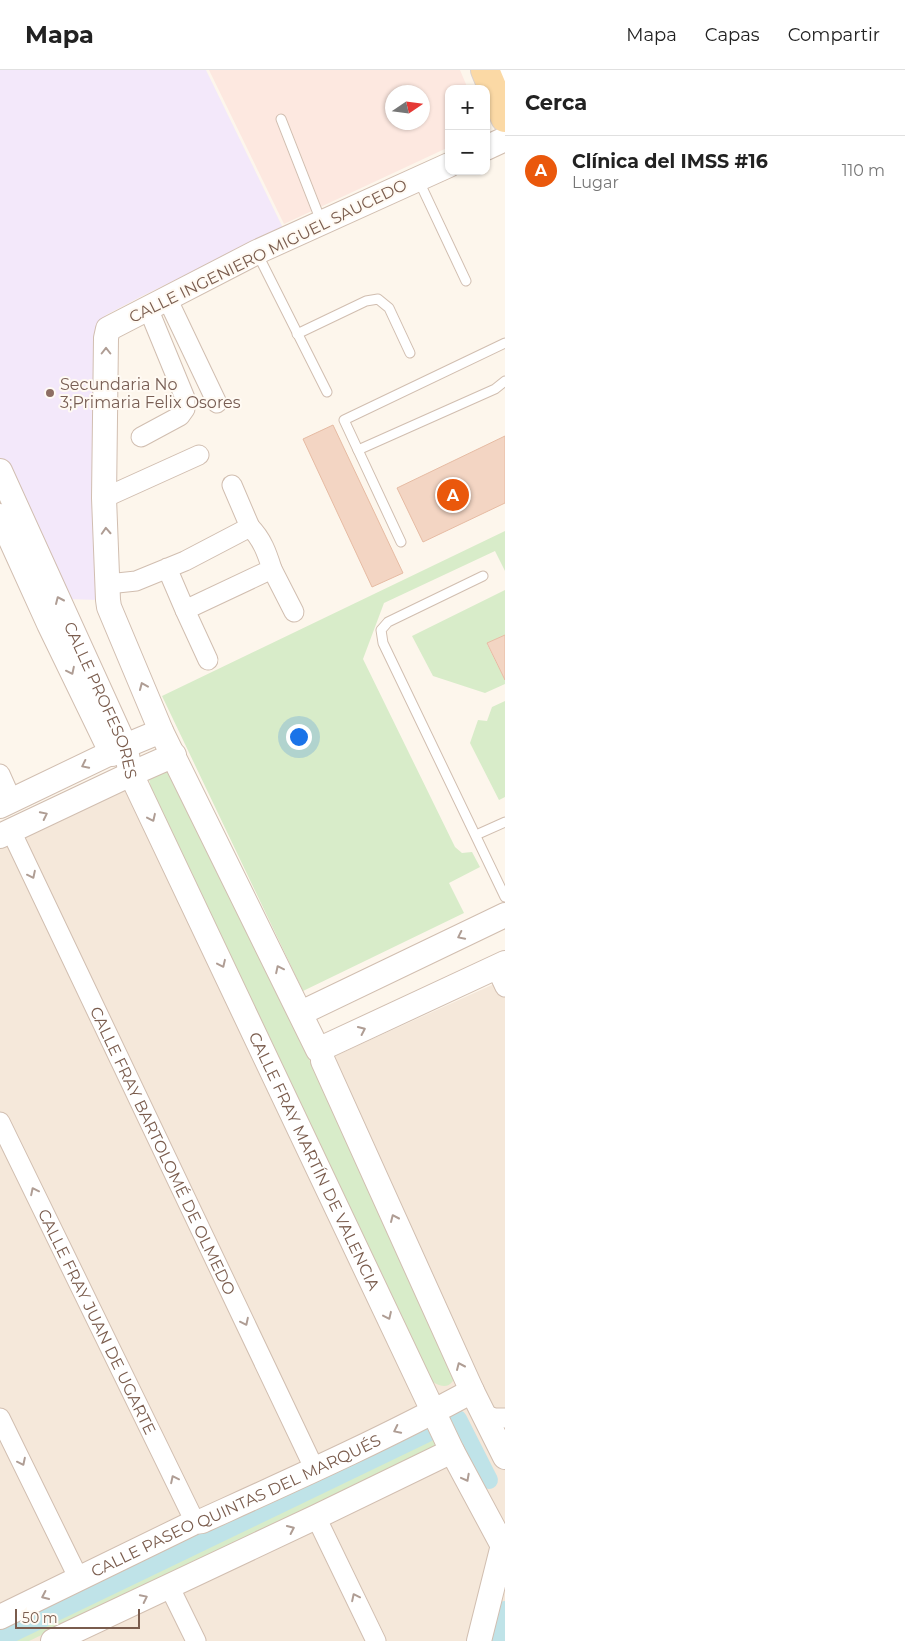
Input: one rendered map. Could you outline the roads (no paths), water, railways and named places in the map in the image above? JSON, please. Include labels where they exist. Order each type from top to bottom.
[{"type":"main road","points":[[486,70],[505,118]]},
{"type":"street","points":[[490,146],[505,139]]},
{"type":"street","name":"CALLE INGENIERO MIGUEL SAUCEDO","points":[[162,731],[109,607],[104,498],[106,338],[108,329],[257,252],[445,167]]},
{"type":"street","points":[[141,437],[180,416],[185,409],[184,398],[158,303]]},
{"type":"street","points":[[158,303],[217,403]]},
{"type":"street","points":[[104,498],[199,455]]},
{"type":"street","name":"CALLE PROFESORES","points":[[0,471],[118,749]]},
{"type":"street","points":[[232,485],[250,527],[266,551],[272,569],[294,612]]},
{"type":"street","name":"CALLE PROFESORES","points":[[0,516],[49,624],[131,774]]},
{"type":"street","points":[[108,584],[136,581],[185,561],[250,527]]},
{"type":"street","points":[[167,568],[208,660]]},
{"type":"street","points":[[185,610],[272,569]]},
{"type":"street","points":[[0,774],[6,803],[118,749],[162,731],[301,1013],[482,1414],[505,1457]]},
{"type":"street","points":[[5,834],[174,755]]},
{"type":"street","name":"CALLE FRAY MARTÍN DE VALENCIA","points":[[131,774],[433,1412],[452,1451],[504,1541]]},
{"type":"street","name":"CALLE FRAY BARTOLOMÉ DE OLMEDO","points":[[5,834],[315,1470]]},
{"type":"street","points":[[301,1013],[505,915]]},
{"type":"street","points":[[320,1056],[502,973]]},
{"type":"street","name":"CALLE FRAY JUAN DE UGARTE","points":[[0,1122],[195,1522]]},
{"type":"street","name":"CALLE PASEO QUINTAS DEL MARQUÉS","points":[[0,1617],[195,1522],[202,1522],[315,1470],[472,1391]]},
{"type":"street","points":[[482,1414],[495,1418],[505,1418]]},
{"type":"street","points":[[0,1418],[80,1579]]},
{"type":"street","points":[[53,1641],[78,1636],[169,1586],[452,1451]]},
{"type":"street","points":[[316,1517],[376,1641]]},
{"type":"street","points":[[479,1641],[504,1541]]},
{"type":"street","points":[[169,1586],[196,1641]]},
{"type":"lane","points":[[501,70],[505,80]]},
{"type":"lane","points":[[280,119],[322,223]]},
{"type":"lane","points":[[418,178],[466,281]]},
{"type":"lane","points":[[257,252],[327,392]]},
{"type":"lane","points":[[297,334],[366,301],[378,299],[389,308],[410,352]]},
{"type":"lane","points":[[401,542],[344,420],[505,343]]},
{"type":"lane","points":[[358,450],[495,389],[505,381]]},
{"type":"lane","points":[[483,576],[388,622],[381,630],[383,643],[505,896]]},
{"type":"lane","points":[[476,835],[505,822]]},
{"type":"waterway","points":[[458,1419],[489,1480]]},
{"type":"waterway","points":[[0,1639],[428,1433]]},
{"type":"waterway","points":[[497,1641],[505,1610]]},
{"type":"place","name":"Secundaria No 3;Primaria Felix Osores","points":[[50,393]]},
{"type":"place","name":"Clínica del IMSS #16","points":[[453,495]]}]
